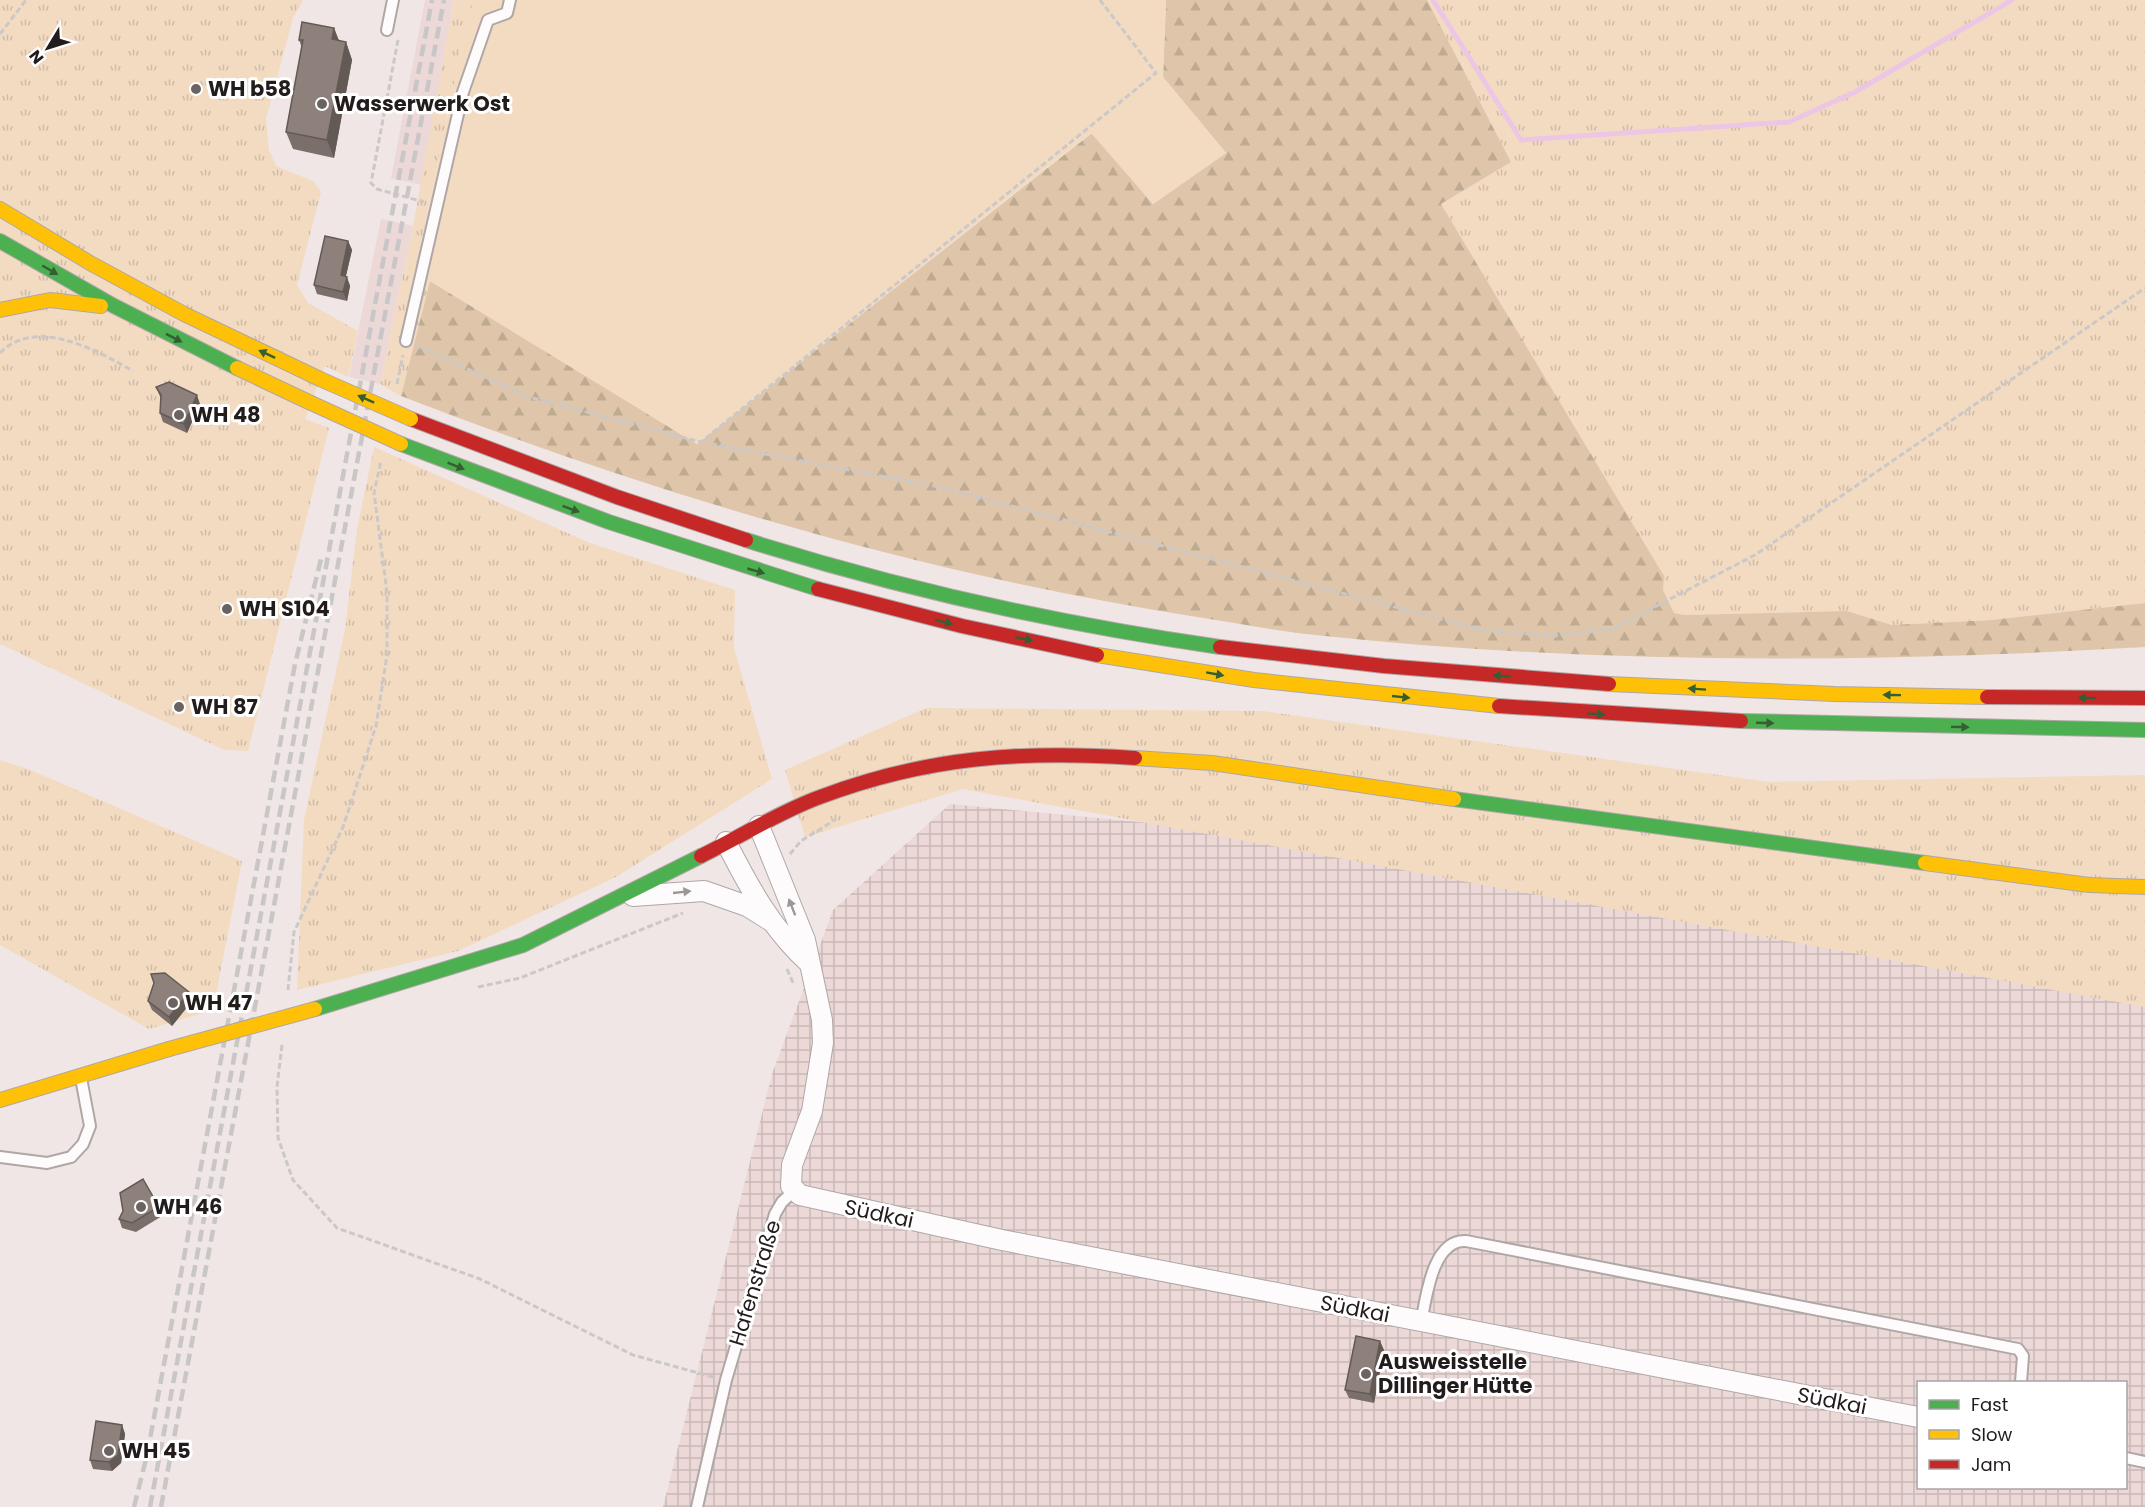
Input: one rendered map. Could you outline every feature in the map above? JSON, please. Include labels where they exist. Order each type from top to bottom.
[{"type":"main road","points":[[0,209],[90,263],[184,314],[320,379],[411,419],[536,469],[650,510],[855,573],[1005,609],[1226,648],[1453,672],[1725,691],[2145,698]]},
{"type":"main road","points":[[0,241],[123,311],[211,357],[401,444],[642,535],[849,598],[989,632],[1229,676],[1454,703],[1644,717],[1886,726],[2145,730]]},
{"type":"main road","points":[[0,310],[25,301],[76,300],[123,311]]},
{"type":"main road","points":[[0,1100],[507,951],[624,896],[726,842],[828,794],[903,772],[970,758],[1068,753],[1212,763],[2065,882],[2145,886]]},
{"type":"street","points":[[759,826],[805,940],[808,962],[818,993],[823,1043],[812,1111],[792,1165],[790,1181],[795,1191]]},
{"type":"street","points":[[726,842],[771,921],[789,944],[808,962]]},
{"type":"street","points":[[624,896],[704,891],[747,906],[771,921]]},
{"type":"street","name":"Südkai","points":[[795,1191],[813,1200],[991,1237],[1421,1323],[1917,1417]]},
{"type":"lane","points":[[387,30],[393,0]]},
{"type":"lane","points":[[406,341],[463,92],[488,20],[507,13],[510,0]]},
{"type":"lane","points":[[0,1157],[47,1163],[71,1157],[83,1144],[90,1126],[80,1075]]},
{"type":"lane","name":"Hafenstraße","points":[[697,1507],[726,1380],[775,1214],[782,1202],[795,1191]]},
{"type":"lane","points":[[1421,1323],[1436,1263],[1451,1245],[1466,1241],[2018,1349],[2023,1356],[2021,1381]]},
{"type":"lane","points":[[2127,1458],[2145,1462]]},
{"type":"path","points":[[0,34],[26,0]]},
{"type":"path","points":[[701,442],[1156,73],[1100,0]]},
{"type":"path","points":[[387,30],[394,33],[398,39],[371,183],[377,189],[438,206]]},
{"type":"path","points":[[396,387],[406,341],[530,397],[701,442],[939,487],[1482,630],[1553,636],[1612,629],[1755,555],[2145,288]]},
{"type":"path","points":[[0,352],[9,344],[28,337],[56,339],[96,350],[133,371]]},
{"type":"path","points":[[287,991],[294,932],[343,827],[376,726],[387,655],[387,592],[374,493],[381,458]]},
{"type":"path","points":[[774,861],[794,852],[801,841],[836,819]]},
{"type":"path","points":[[476,987],[520,978],[685,912]]},
{"type":"path","points":[[784,964],[797,992]]},
{"type":"path","points":[[282,1039],[277,1087],[278,1138],[293,1180],[337,1228],[480,1279],[633,1355],[726,1380]]},
{"type":"shaded area","points":[[425,0],[454,0],[421,185],[391,178]]},
{"type":"shaded area","points":[[381,219],[413,226],[380,384],[349,377]]},
{"type":"shaded area","points":[[950,804],[1362,843],[2145,1004],[2145,1507],[663,1507],[772,1074],[833,910]]},
{"type":"green space","points":[[0,0],[303,0],[293,18],[266,119],[269,150],[276,166],[313,181],[321,192],[297,285],[308,303],[358,331],[348,377],[325,366],[305,419],[329,428],[248,751],[224,750],[0,644]]},
{"type":"green space","points":[[454,0],[474,0],[464,34],[415,275],[430,281],[401,396],[380,384],[413,226]]},
{"type":"green space","points":[[474,0],[1166,0],[1163,77],[1226,153],[1153,204],[1091,133],[697,444],[430,281],[415,276],[464,34]]},
{"type":"green space","points":[[1166,0],[1427,0],[1511,162],[1441,204],[1664,576],[1663,590],[1674,613],[1685,615],[1847,611],[1892,625],[1991,620],[2145,603],[2145,647],[1938,656],[1730,658],[1522,652],[1419,645],[1284,631],[1090,598],[889,554],[692,498],[497,432],[401,396],[430,281],[697,444],[1092,133],[1153,204],[1226,153],[1163,77]]},
{"type":"green space","points":[[1427,0],[2145,0],[2145,603],[1991,620],[1892,625],[1847,611],[1685,615],[1674,613],[1663,590],[1664,576],[1441,204],[1511,162]]},
{"type":"green space","points":[[374,447],[590,543],[735,590],[734,648],[772,779],[616,877],[458,951],[297,990],[304,820],[345,629],[357,529]]},
{"type":"green space","points":[[926,708],[1263,711],[1769,782],[2145,775],[2145,1007],[963,789],[805,837],[785,770]]},
{"type":"green space","points":[[0,760],[28,769],[242,861],[213,1010],[149,1029],[0,945]]},
{"type":"building","name":"Wasserwerk Ost","points":[[302,22],[334,28],[332,39],[346,42],[327,140],[286,132],[303,40],[299,40]]},
{"type":"building","points":[[325,236],[348,241],[341,275],[347,277],[343,292],[314,285]]},
{"type":"building","name":"WH 48","points":[[169,382],[197,395],[184,424],[160,413],[161,395],[156,387]]},
{"type":"building","name":"WH 47","points":[[165,973],[189,992],[169,1017],[148,1001],[154,983],[151,974]]},
{"type":"building","name":"WH 46","points":[[143,1179],[159,1207],[132,1223],[119,1219],[123,1211],[120,1193]]},
{"type":"building","name":"Ausweisstelle Dillinger Hütte","points":[[1356,1336],[1380,1341],[1370,1394],[1345,1390]]},
{"type":"building","name":"WH 45","points":[[96,1421],[122,1425],[118,1455],[109,1462],[90,1460]]},
{"type":"waterway","points":[[1433,0],[1521,140],[1789,122],[1855,92],[2012,0]]},
{"type":"railway","points":[[150,1507],[432,0]]},
{"type":"railway","points":[[161,1507],[444,0]]},
{"type":"railway","points":[[134,1507],[147,1455],[295,664],[321,559]]},
{"type":"traffic: fast","points":[[0,241],[114,306],[237,368]]},
{"type":"traffic: fast","points":[[401,444],[609,522],[818,589]]},
{"type":"traffic: fast","points":[[746,540],[863,574],[981,603],[1040,616],[1220,647]]},
{"type":"traffic: fast","points":[[1741,721],[2145,730]]},
{"type":"traffic: fast","points":[[1454,799],[1925,863]]},
{"type":"traffic: fast","points":[[315,1009],[523,945],[701,856]]},
{"type":"traffic: slow","points":[[0,209],[90,263],[184,314],[320,379]]},
{"type":"traffic: slow","points":[[0,310],[50,300],[101,306]]},
{"type":"traffic: slow","points":[[237,368],[311,403]]},
{"type":"traffic: slow","points":[[320,379],[411,419]]},
{"type":"traffic: slow","points":[[311,403],[401,444]]},
{"type":"traffic: slow","points":[[1097,655],[1254,680],[1499,706]]},
{"type":"traffic: slow","points":[[1609,684],[1834,694],[1987,697]]},
{"type":"traffic: slow","points":[[1135,758],[1212,763],[1454,799]]},
{"type":"traffic: slow","points":[[1925,863],[2089,885],[2145,887]]},
{"type":"traffic: slow","points":[[169,1049],[315,1009]]},
{"type":"traffic: slow","points":[[0,1100],[169,1049]]},
{"type":"traffic: jam","points":[[411,419],[617,497],[746,540]]},
{"type":"traffic: jam","points":[[818,589],[962,626],[1097,655]]},
{"type":"traffic: jam","points":[[1220,647],[1384,666],[1609,684]]},
{"type":"traffic: jam","points":[[1987,697],[2145,698]]},
{"type":"traffic: jam","points":[[1499,706],[1741,721]]},
{"type":"traffic: jam","points":[[701,856],[805,803],[898,773],[937,765],[1014,756],[1135,758]]},
{"type":"place","name":"WH b58","points":[[196,89]]},
{"type":"place","name":"Wasserwerk Ost","points":[[322,104]]},
{"type":"place","name":"WH 48","points":[[179,415]]},
{"type":"place","name":"WH S104","points":[[227,609]]},
{"type":"place","name":"WH 87","points":[[179,707]]},
{"type":"place","name":"WH 47","points":[[173,1003]]},
{"type":"place","name":"WH 46","points":[[141,1207]]},
{"type":"place","name":"Ausweisstelle Dillinger Hütte","points":[[1366,1374]]},
{"type":"place","name":"WH 45","points":[[109,1451]]}]
